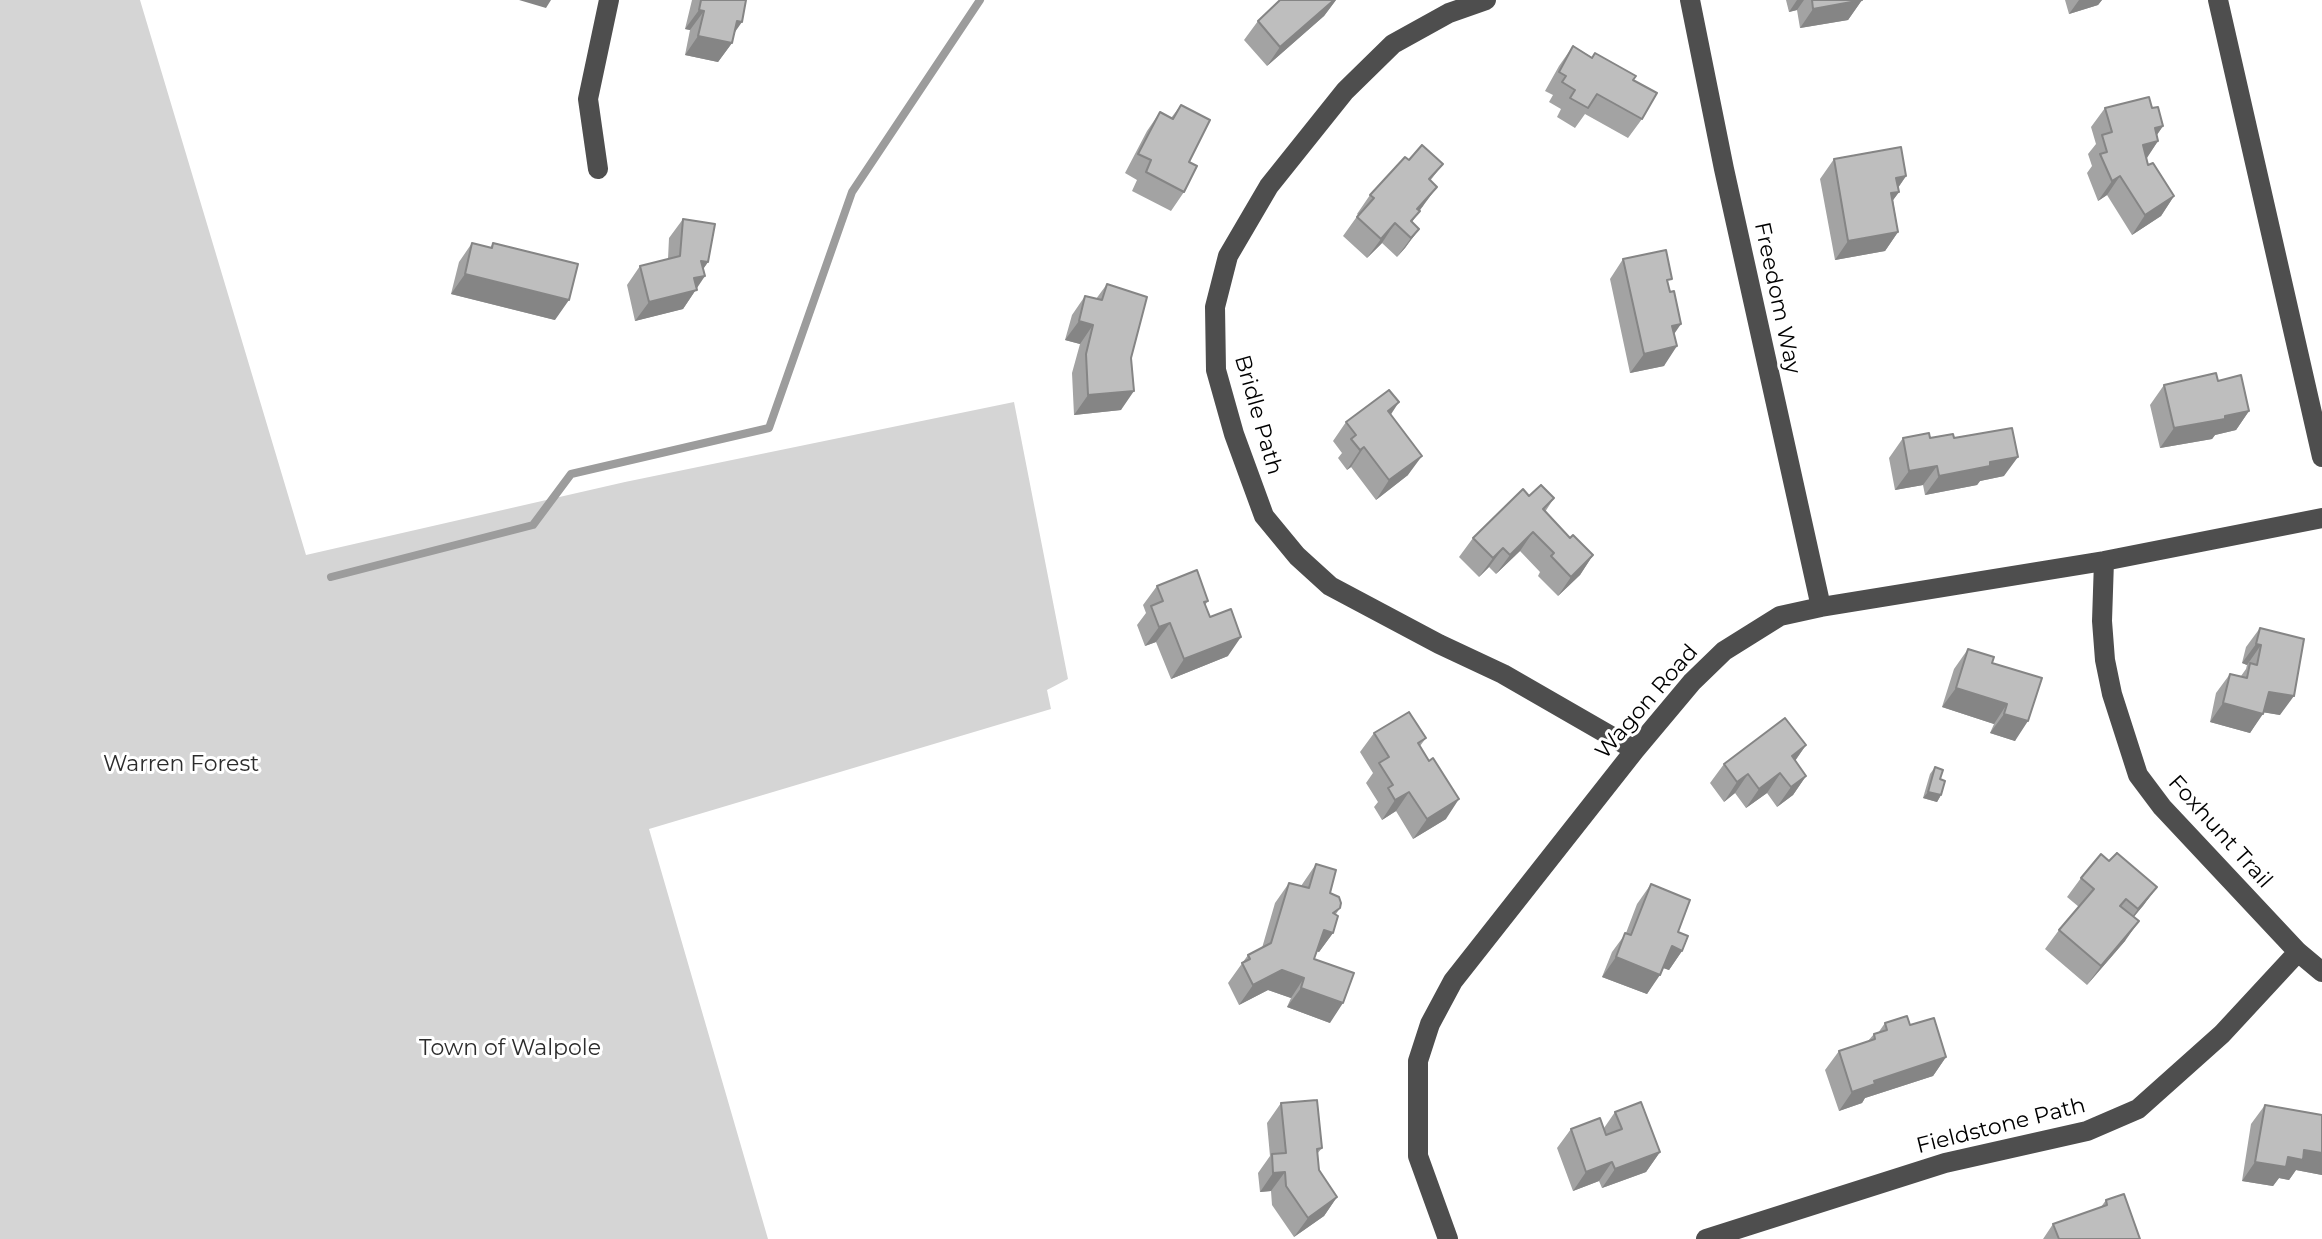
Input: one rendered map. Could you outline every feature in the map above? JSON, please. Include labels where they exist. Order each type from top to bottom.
[{"type":"street","points":[[598,169],[588,99],[609,0]]},
{"type":"street","name":"Bridle Path","points":[[1486,0],[1449,13],[1393,44],[1345,91],[1269,186],[1228,256],[1215,307],[1216,370],[1234,434],[1264,516],[1297,556],[1330,586],[1503,674],[1635,750]]},
{"type":"street","name":"Freedom Way","points":[[1690,0],[1724,169],[1821,607]]},
{"type":"street","points":[[2218,0],[2322,457]]},
{"type":"street","name":"Wagon Road","points":[[1448,1239],[1418,1156],[1418,1061],[1430,1024],[1453,981],[1635,750],[1692,682],[1724,651],[1780,616],[2104,561],[2322,518]]},
{"type":"street","name":"Foxhunt Trail","points":[[2104,561],[2102,621],[2105,660],[2112,694],[2138,775],[2162,807],[2298,952],[2322,972]]},
{"type":"street","name":"Fieldstone Path","points":[[1706,1239],[1945,1163],[2087,1131],[2138,1109],[2222,1034],[2298,952]]},
{"type":"green space","name":"Town of Walpole","points":[[0,0],[140,0],[306,555],[625,482],[1014,402],[1068,679],[1047,690],[1051,709],[649,829],[768,1239],[0,1239]]},
{"type":"building","points":[[701,0],[746,0],[742,22],[737,21],[732,43],[698,36],[704,11],[699,10]]},
{"type":"building","points":[[1280,0],[1334,0],[1280,47],[1258,21]]},
{"type":"building","points":[[1812,0],[1862,0],[1813,9]]},
{"type":"building","points":[[1573,46],[1592,58],[1595,53],[1636,76],[1633,80],[1657,93],[1642,119],[1597,94],[1588,108],[1570,98],[1575,90],[1562,82],[1566,76],[1559,72]]},
{"type":"building","points":[[2149,97],[2152,108],[2158,107],[2163,126],[2155,128],[2158,141],[2143,145],[2148,165],[2153,163],[2174,196],[2145,215],[2120,176],[2112,181],[2100,154],[2107,152],[2102,135],[2112,132],[2105,108]]},
{"type":"building","points":[[1181,105],[1210,120],[1189,162],[1197,166],[1184,192],[1146,172],[1151,160],[1138,154],[1160,112],[1173,119]]},
{"type":"building","points":[[1422,145],[1443,164],[1429,179],[1437,187],[1417,209],[1420,211],[1411,221],[1419,229],[1411,238],[1395,223],[1381,239],[1357,217],[1374,198],[1370,195],[1405,157],[1409,160]]},
{"type":"building","points":[[1901,147],[1906,176],[1896,178],[1899,192],[1891,193],[1898,232],[1848,241],[1834,159]]},
{"type":"building","points":[[683,219],[715,224],[708,262],[701,261],[705,276],[694,278],[697,290],[649,302],[640,266],[680,256]]},
{"type":"building","points":[[472,243],[492,248],[493,243],[578,264],[569,300],[465,274]]},
{"type":"building","points":[[1666,250],[1672,279],[1667,280],[1670,292],[1674,291],[1681,324],[1672,326],[1677,346],[1644,354],[1623,259]]},
{"type":"building","points":[[1107,284],[1147,297],[1131,358],[1134,391],[1088,395],[1086,354],[1093,325],[1079,321],[1085,296],[1102,300]]},
{"type":"building","points":[[2216,373],[2218,381],[2241,375],[2249,411],[2225,416],[2225,419],[2174,428],[2164,385]]},
{"type":"building","points":[[1389,390],[1399,402],[1388,411],[1422,456],[1389,480],[1364,447],[1360,450],[1351,439],[1356,435],[1346,422]]},
{"type":"building","points":[[2012,428],[2018,457],[1939,476],[1937,466],[1909,471],[1903,438],[1929,433],[1930,438],[1953,434],[1954,438]]},
{"type":"building","points":[[1541,485],[1554,498],[1543,509],[1570,538],[1573,535],[1593,555],[1571,577],[1551,556],[1554,553],[1533,532],[1510,555],[1503,548],[1493,558],[1473,538],[1523,489],[1529,496]]},
{"type":"building","points":[[1197,570],[1210,617],[1231,609],[1241,637],[1184,659],[1170,623],[1159,627],[1151,606],[1163,601],[1157,586]]},
{"type":"building","points":[[2260,628],[2304,639],[2294,696],[2269,692],[2263,714],[2223,703],[2230,674],[2247,678],[2250,663],[2257,665],[2261,645],[2256,644]]},
{"type":"building","points":[[1968,649],[1994,657],[1992,663],[2042,678],[2028,721],[2004,714],[2007,704],[1956,688]]},
{"type":"building","points":[[1409,712],[1426,738],[1418,743],[1429,761],[1433,758],[1459,799],[1427,819],[1409,792],[1395,800],[1388,788],[1393,785],[1379,763],[1389,757],[1374,733]]},
{"type":"building","points":[[1785,718],[1806,745],[1792,756],[1806,776],[1791,787],[1780,773],[1759,789],[1748,774],[1737,782],[1724,764]]},
{"type":"building","points":[[1935,767],[1943,770],[1940,779],[1945,781],[1941,795],[1928,792]]},
{"type":"building","points":[[2117,853],[2157,887],[2138,909],[2126,899],[2120,906],[2139,921],[2101,966],[2059,930],[2094,889],[2081,878],[2101,854],[2109,861]]},
{"type":"building","points":[[1316,864],[1336,870],[1330,893],[1339,897],[1341,903],[1333,913],[1338,916],[1333,933],[1324,930],[1314,959],[1354,973],[1343,1003],[1301,988],[1304,978],[1282,970],[1253,985],[1242,963],[1250,959],[1248,955],[1271,943],[1289,883],[1309,888]]},
{"type":"building","points":[[1651,884],[1690,900],[1678,932],[1688,936],[1682,951],[1672,946],[1660,975],[1616,957],[1625,933],[1631,935]]},
{"type":"building","points":[[1907,1016],[1910,1025],[1934,1018],[1946,1057],[1874,1081],[1875,1084],[1852,1092],[1839,1051],[1875,1039],[1874,1034],[1887,1030],[1885,1023]]},
{"type":"building","points":[[1317,1100],[1322,1148],[1317,1149],[1319,1170],[1337,1197],[1308,1218],[1286,1186],[1285,1172],[1273,1173],[1272,1154],[1286,1153],[1281,1103]]},
{"type":"building","points":[[1641,1102],[1660,1152],[1615,1169],[1612,1162],[1586,1172],[1571,1129],[1600,1118],[1606,1135],[1622,1129],[1615,1112]]},
{"type":"building","points":[[2265,1105],[2322,1115],[2322,1153],[2304,1150],[2303,1160],[2288,1157],[2286,1167],[2255,1162]]},
{"type":"building","points":[[2124,1194],[2140,1239],[2059,1239],[2053,1224],[2107,1205],[2106,1200]]},
{"type":"waterway","points":[[331,577],[533,525],[571,474],[769,428],[852,192],[980,0]]},
{"type":"park label","name":"Warren Forest","points":[[181,765]]}]
